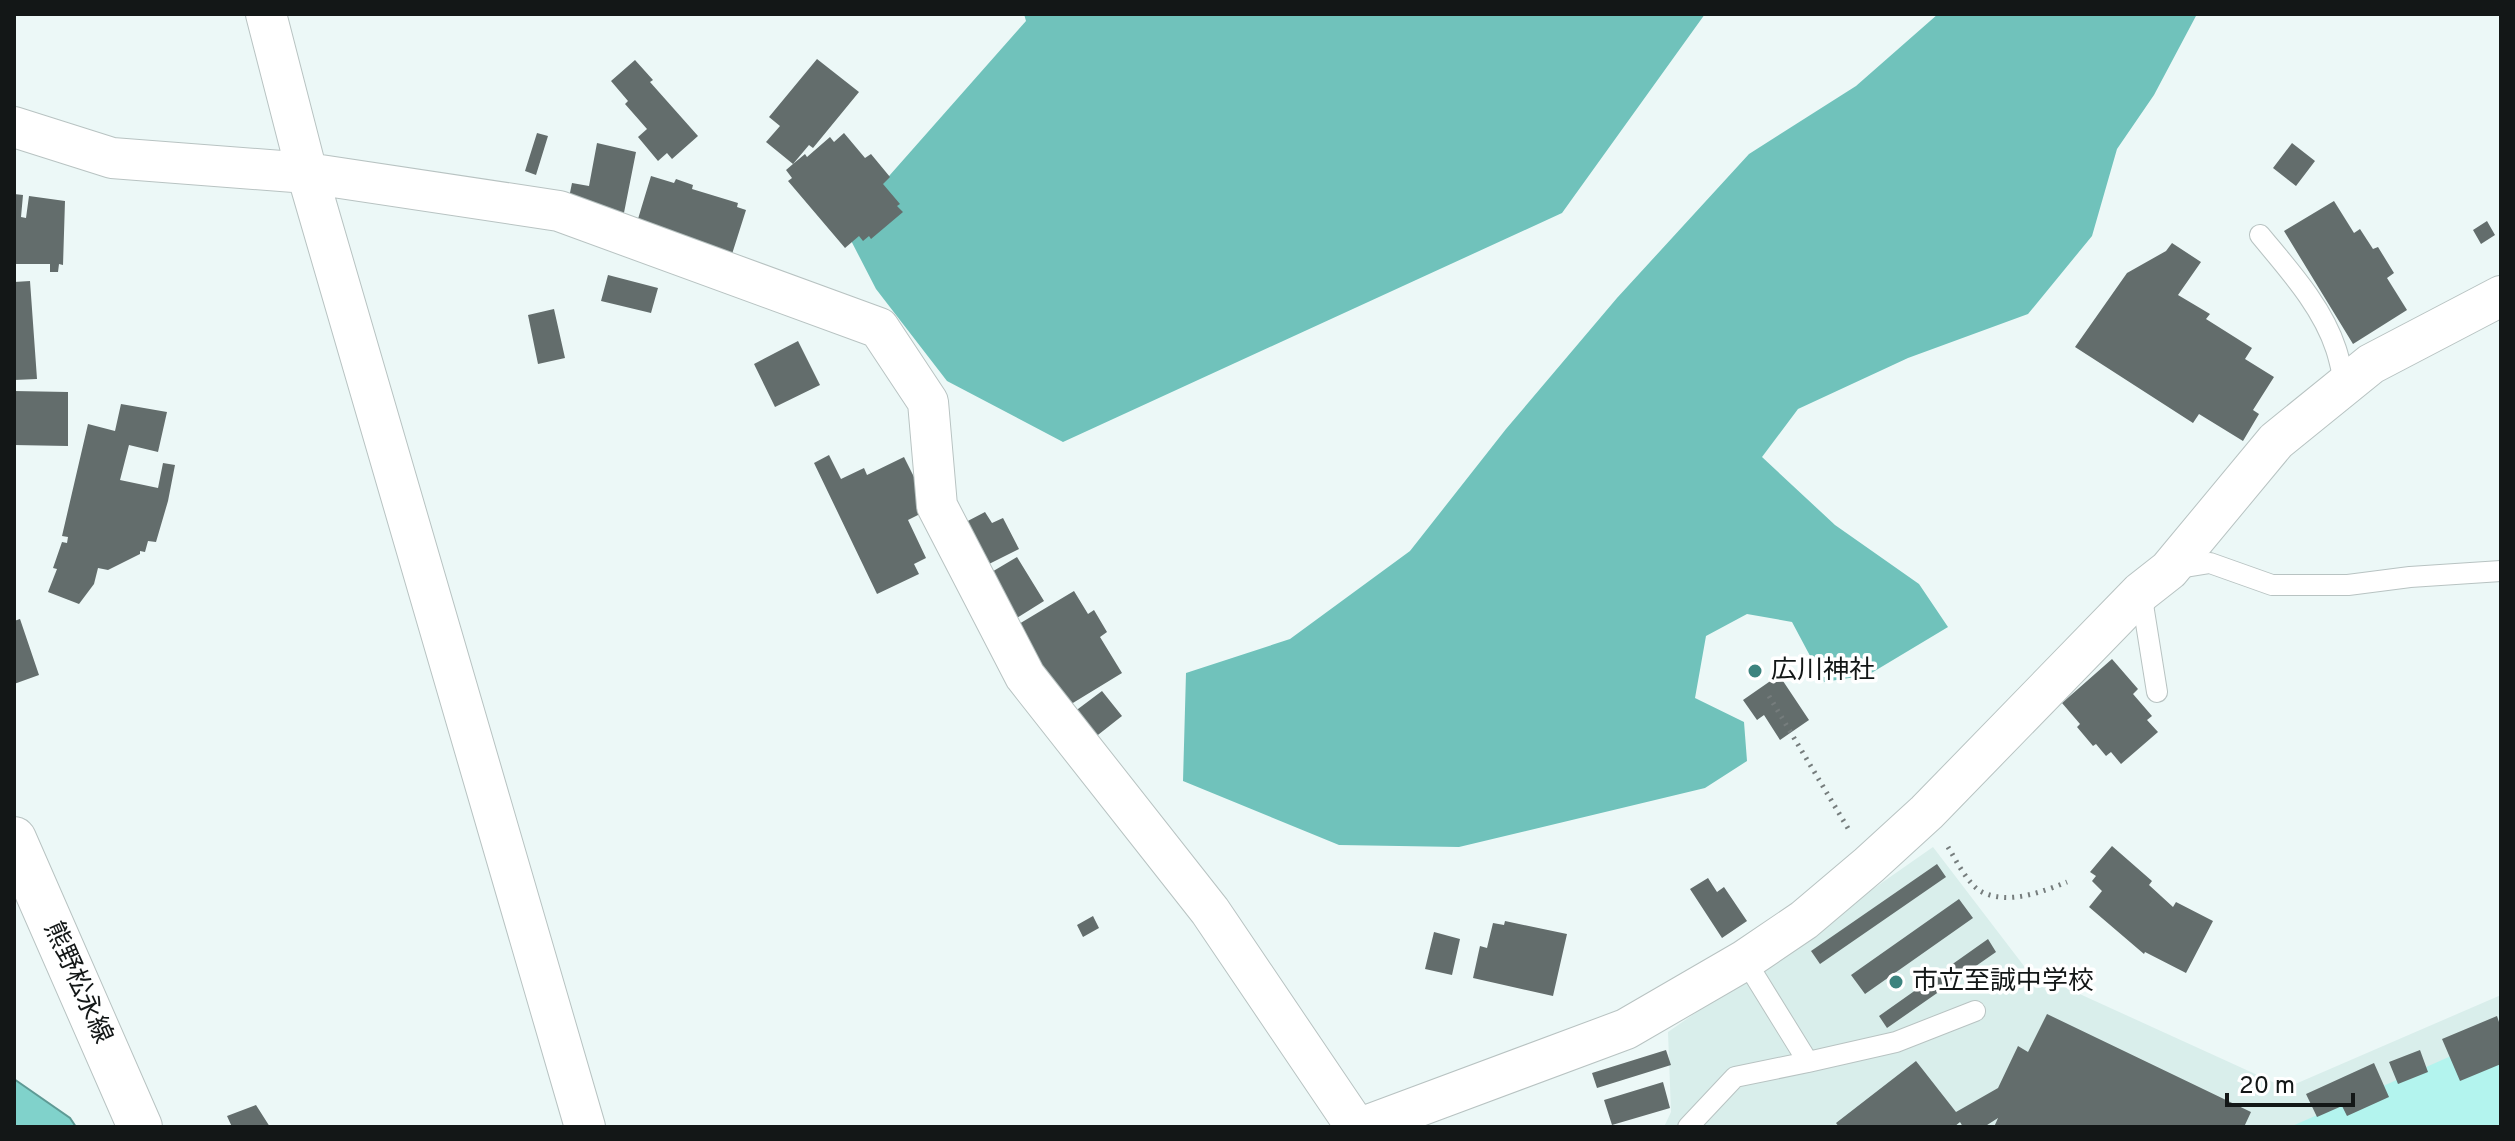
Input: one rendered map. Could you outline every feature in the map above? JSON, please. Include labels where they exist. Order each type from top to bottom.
[{"type":"main road","name":"熊野松永線","points":[[14,839],[140,1127]]},
{"type":"street","points":[[266,14],[307,173],[585,1127]]},
{"type":"street","points":[[14,127],[112,158],[307,173],[559,211],[879,328],[928,402],[937,506],[1025,676],[1210,911],[1356,1127]]},
{"type":"street","points":[[1363,1127],[1626,1029],[1745,960],[1804,920],[1927,812],[2155,581],[2276,441],[2371,364],[2501,296]]},
{"type":"lane","points":[[2260,235],[2315,309],[2335,346],[2345,385]]},
{"type":"lane","points":[[2157,692],[2155,581],[2210,563],[2272,585],[2348,585],[2501,571]]},
{"type":"lane","points":[[1745,960],[1808,1062]]},
{"type":"lane","points":[[1688,1127],[1735,1077],[1896,1042],[1975,1011]]},
{"type":"path","points":[[1769,696],[1869,865]]},
{"type":"path","points":[[1927,812],[1961,868],[1980,891],[2001,896],[2034,895],[2067,882]]},
{"type":"shaded area","points":[[1024,14],[1705,14],[1562,213],[1063,442],[947,381],[876,289],[844,227],[1026,21]]},
{"type":"shaded area","points":[[1938,14],[2197,14],[2154,95],[2117,149],[2092,236],[2028,314],[1908,358],[1798,409],[1762,457],[1835,525],[1919,584],[1948,627],[1868,675],[1824,682],[1792,622],[1747,614],[1706,636],[1695,698],[1744,722],[1747,761],[1705,788],[1459,847],[1339,845],[1183,781],[1186,673],[1290,639],[1410,551],[1506,429],[1617,298],[1749,154],[1856,86]]},
{"type":"shaded area","name":"市立至誠中学校","points":[[1933,847],[2027,970],[2286,1088],[2501,995],[2501,1127],[1664,1127],[1671,1112],[1668,1032]]},
{"type":"shaded area","points":[[2501,1034],[2501,1127],[2290,1127]]},
{"type":"shaded area","points":[[14,1079],[70,1118],[76,1127],[14,1127]]},
{"type":"building","points":[[817,59],[859,92],[813,148],[809,145],[793,164],[766,142],[780,126],[769,117]]},
{"type":"building","points":[[635,60],[653,80],[650,82],[698,136],[672,159],[667,153],[658,161],[638,137],[647,129],[625,104],[628,101],[611,81]]},
{"type":"building","points":[[537,133],[548,136],[536,175],[525,171]]},
{"type":"building","points":[[844,133],[865,158],[871,154],[890,177],[883,184],[903,212],[871,239],[869,236],[863,241],[859,236],[845,248],[788,181],[792,178],[786,170],[805,154],[807,157],[830,137],[834,142]]},
{"type":"building","points":[[597,143],[636,152],[620,233],[564,222],[572,183],[589,186]]},
{"type":"building","points":[[2292,143],[2315,161],[2296,186],[2273,168]]},
{"type":"building","points":[[651,176],[693,185],[692,189],[738,203],[737,207],[746,210],[726,273],[631,242]]},
{"type":"building","points":[[14,194],[23,195],[21,217],[26,218],[29,196],[65,201],[63,265],[59,264],[58,272],[50,272],[50,264],[14,264]]},
{"type":"building","points":[[2334,201],[2354,233],[2360,229],[2373,249],[2378,247],[2394,273],[2387,278],[2407,310],[2353,344],[2284,231]]},
{"type":"building","points":[[2487,221],[2495,235],[2481,244],[2473,230]]},
{"type":"building","points":[[2172,243],[2201,262],[2178,295],[2210,314],[2206,319],[2252,348],[2245,359],[2274,377],[2253,410],[2259,414],[2243,441],[2199,414],[2193,423],[2075,347],[2127,273],[2166,251]]},
{"type":"building","points":[[608,275],[658,288],[651,313],[601,301]]},
{"type":"building","points":[[30,281],[37,379],[14,380],[14,282]]},
{"type":"building","points":[[554,309],[565,358],[538,364],[528,315]]},
{"type":"building","points":[[798,341],[820,385],[775,407],[754,364]]},
{"type":"building","points":[[14,391],[68,392],[68,446],[14,445]]},
{"type":"building","points":[[121,404],[167,412],[158,452],[129,445],[120,480],[158,488],[163,463],[175,465],[168,501],[156,542],[148,541],[145,552],[140,551],[140,554],[108,570],[98,568],[94,584],[79,604],[48,592],[57,569],[53,568],[62,542],[67,543],[68,537],[62,536],[88,424],[115,431]]},
{"type":"building","points":[[829,455],[841,479],[864,468],[867,475],[904,457],[930,509],[908,520],[926,558],[914,564],[919,574],[877,594],[814,463]]},
{"type":"building","points":[[985,512],[992,523],[1003,518],[1019,549],[983,567],[962,524]]},
{"type":"building","points":[[1017,557],[1044,601],[1012,621],[985,576]]},
{"type":"building","points":[[1074,591],[1088,614],[1094,610],[1107,632],[1100,637],[1122,673],[1063,709],[1014,627]]},
{"type":"building","points":[[20,619],[39,675],[14,684],[14,621]]},
{"type":"building","points":[[2112,659],[2138,689],[2133,694],[2152,716],[2147,720],[2158,732],[2121,764],[2111,752],[2106,756],[2096,744],[2093,746],[2062,703]]},
{"type":"building","points":[[1779,675],[1809,720],[1780,740],[1764,715],[1757,720],[1743,700]]},
{"type":"building","points":[[1102,691],[1122,716],[1089,742],[1066,718]]},
{"type":"building","points":[[2112,846],[2152,881],[2149,885],[2173,907],[2176,902],[2213,921],[2186,973],[2144,954],[2089,907],[2102,891],[2092,881],[2096,876],[2090,872]]},
{"type":"building","points":[[1937,864],[1946,877],[1820,964],[1811,951]]},
{"type":"building","points":[[1708,878],[1717,892],[1724,887],[1747,921],[1722,938],[1690,889]]},
{"type":"building","points":[[1959,899],[1973,918],[1865,994],[1851,975]]},
{"type":"building","points":[[1093,916],[1099,928],[1083,937],[1077,925]]},
{"type":"building","points":[[1505,921],[1567,934],[1553,996],[1473,978],[1480,946],[1487,948],[1493,923],[1504,925]]},
{"type":"building","points":[[1434,932],[1460,939],[1452,975],[1425,969]]},
{"type":"building","points":[[1988,939],[1996,952],[1887,1028],[1879,1016]]},
{"type":"building","points":[[2047,1014],[2251,1112],[2244,1127],[1994,1127],[1998,1118],[1984,1127],[1963,1127],[1960,1122],[1954,1127],[1839,1127],[1836,1123],[1916,1061],[1956,1112],[1998,1088],[2018,1046],[2028,1052]]},
{"type":"building","points":[[2497,1016],[2501,1028],[2501,1064],[2460,1081],[2442,1039]]},
{"type":"building","points":[[1666,1050],[1671,1065],[1597,1088],[1592,1073]]},
{"type":"building","points":[[2420,1050],[2428,1072],[2398,1084],[2389,1062]]},
{"type":"building","points":[[2374,1063],[2389,1097],[2347,1116],[2342,1106],[2317,1117],[2306,1094]]},
{"type":"building","points":[[1663,1082],[1670,1108],[1612,1125],[1604,1100]]},
{"type":"building","points":[[256,1105],[270,1127],[232,1127],[227,1116]]},
{"type":"place","name":"広川神社","points":[[1755,671]]},
{"type":"place","name":"市立至誠中学校","points":[[1896,982]]}]
